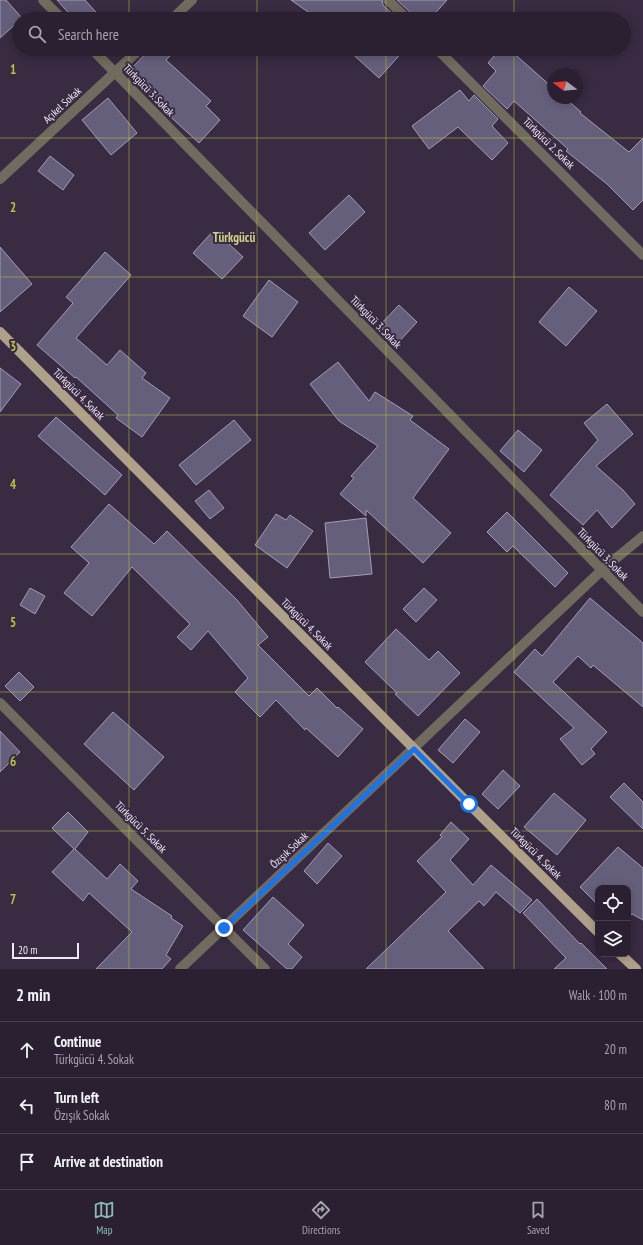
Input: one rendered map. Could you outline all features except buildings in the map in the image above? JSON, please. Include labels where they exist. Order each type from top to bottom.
[{"type":"main road","name":"Türkgücü 4. Sokak","points":[[0,332],[595,929]]},
{"type":"main road","points":[[623,957],[636,969]]},
{"type":"street","points":[[43,0],[55,12]]},
{"type":"street","points":[[179,12],[192,0]]},
{"type":"street","points":[[388,0],[400,12]]},
{"type":"street","name":"Türkgücü 3. Sokak","points":[[99,56],[643,612]]},
{"type":"street","name":"Açıkel Sokak","points":[[0,179],[132,56]]},
{"type":"street","name":"Türkgücü 2. Sokak","points":[[444,56],[643,254]]},
{"type":"street","name":"Özışık Sokak","points":[[180,969],[602,570],[643,536]]},
{"type":"street","name":"Türkgücü 5. Sokak","points":[[0,703],[265,969]]},
{"type":"district","name":"Türkgücü","points":[[234,237]]},
{"type":"route","points":[[224,928],[414,749],[469,804]]}]
